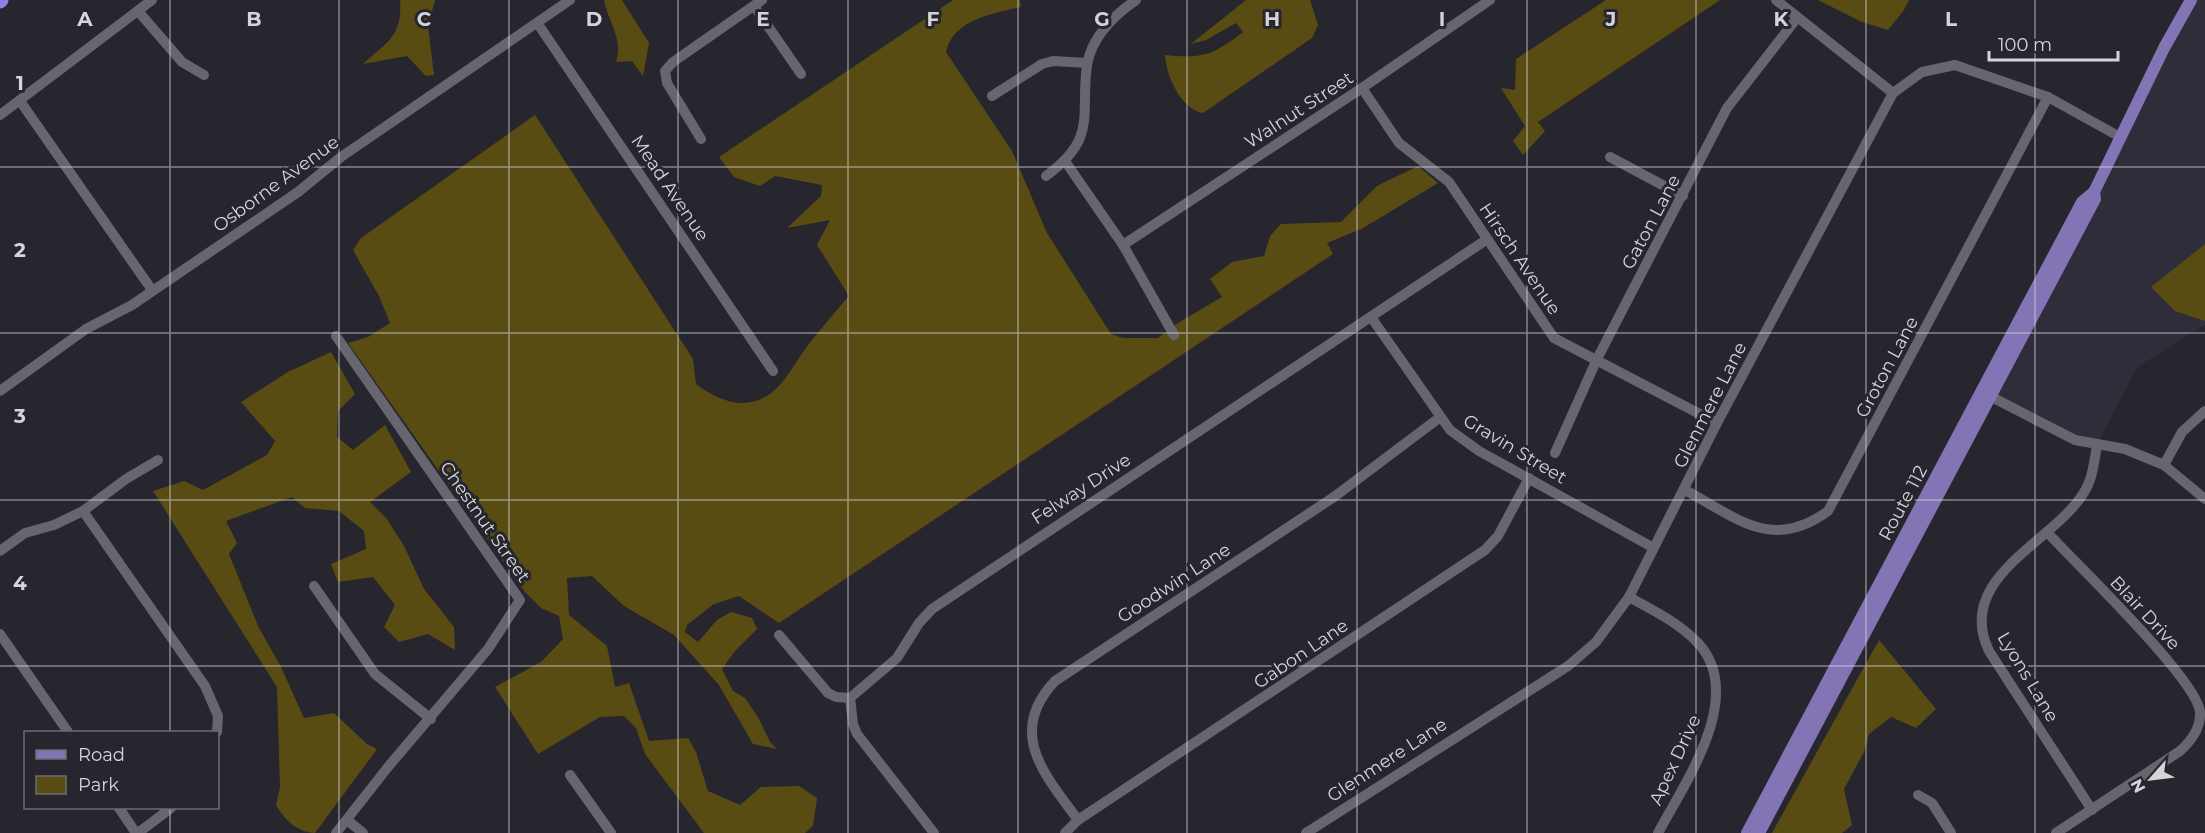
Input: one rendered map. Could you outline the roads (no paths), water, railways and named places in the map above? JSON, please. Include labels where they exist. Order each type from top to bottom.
[{"type":"main road","name":"Route 112","points":[[1747,833],[2095,199],[2094,192],[2120,137],[2191,0]]},
{"type":"main road","name":"Route 112","points":[[1759,833],[1988,394]]},
{"type":"street","points":[[0,115],[152,0]]},
{"type":"street","name":"Osborne Avenue","points":[[0,391],[86,329],[118,314],[298,192],[341,157],[570,0]]},
{"type":"street","points":[[1046,176],[1065,161],[1084,128],[1087,63],[1096,40],[1110,22],[1136,0]]},
{"type":"street","name":"Walnut Street","points":[[1123,245],[1362,88],[1490,0]]},
{"type":"street","points":[[1776,0],[1893,93]]},
{"type":"street","points":[[701,139],[667,83],[665,71],[758,3],[801,74]]},
{"type":"street","points":[[138,11],[182,62],[204,75]]},
{"type":"street","name":"Gaton Lane","points":[[1555,453],[1597,359],[1727,108],[1797,18]]},
{"type":"street","name":"Mead Avenue","points":[[538,24],[773,371]]},
{"type":"street","points":[[992,96],[1042,64],[1053,61],[1087,63]]},
{"type":"street","name":"Glenmere Lane","points":[[1306,833],[1568,666],[1596,642],[1629,597],[1652,547],[1685,490],[1717,423],[1893,93],[1922,72],[1955,65],[2048,97],[2120,137]]},
{"type":"street","name":"Hirsch Avenue","points":[[1362,88],[1399,143],[1449,182],[1554,338],[1717,423]]},
{"type":"street","name":"Groton Lane","points":[[1685,490],[1744,522],[1770,530],[1796,528],[1810,524],[1828,511],[2048,97]]},
{"type":"street","points":[[20,101],[152,291]]},
{"type":"street","points":[[1610,157],[1683,196]]},
{"type":"street","points":[[1065,161],[1123,245],[1174,335]]},
{"type":"street","name":"Felway Drive","points":[[850,698],[897,658],[919,623],[932,609],[1486,240]]},
{"type":"street","name":"Gravin Street","points":[[1371,317],[1439,418],[1450,430],[1479,451],[1652,547]]},
{"type":"street","name":"Chestnut Street","points":[[336,336],[520,600],[488,649],[388,767],[336,833]]},
{"type":"street","points":[[1988,394],[2060,434],[2097,445],[2125,449],[2164,465],[2205,499]]},
{"type":"street","points":[[2164,465],[2182,432],[2205,411]]},
{"type":"street","name":"Goodwin Lane","points":[[1078,820],[1042,771],[1034,751],[1031,731],[1033,718],[1038,702],[1046,690],[1055,681],[1334,497],[1439,418]]},
{"type":"street","name":"Lyons Lane","points":[[2092,810],[1984,641],[1984,608],[1996,579],[2078,502],[2086,490],[2097,445]]},
{"type":"street","points":[[0,550],[25,533],[54,525],[83,511],[126,479],[158,460]]},
{"type":"street","name":"Gabon Lane","points":[[1065,833],[1078,820],[1485,550],[1498,536],[1530,478]]},
{"type":"street","points":[[83,511],[205,686],[218,716],[217,731]]},
{"type":"street","name":"Blair Drive","points":[[2047,532],[2178,672],[2197,700],[2200,713],[2191,741],[2056,833]]},
{"type":"street","points":[[314,586],[375,674],[431,719]]},
{"type":"street","name":"Apex Drive","points":[[1629,597],[1663,616],[1700,645],[1712,671],[1715,692],[1710,732],[1658,833]]},
{"type":"street","points":[[0,634],[67,731]]},
{"type":"street","points":[[779,635],[828,693],[836,697],[850,698],[853,724],[857,734],[934,833]]},
{"type":"street","points":[[570,775],[611,833]]},
{"type":"street","points":[[1918,795],[1932,803],[1951,833]]},
{"type":"street","points":[[120,809],[137,833],[168,809]]},
{"type":"street","points":[[347,820],[363,833]]}]
